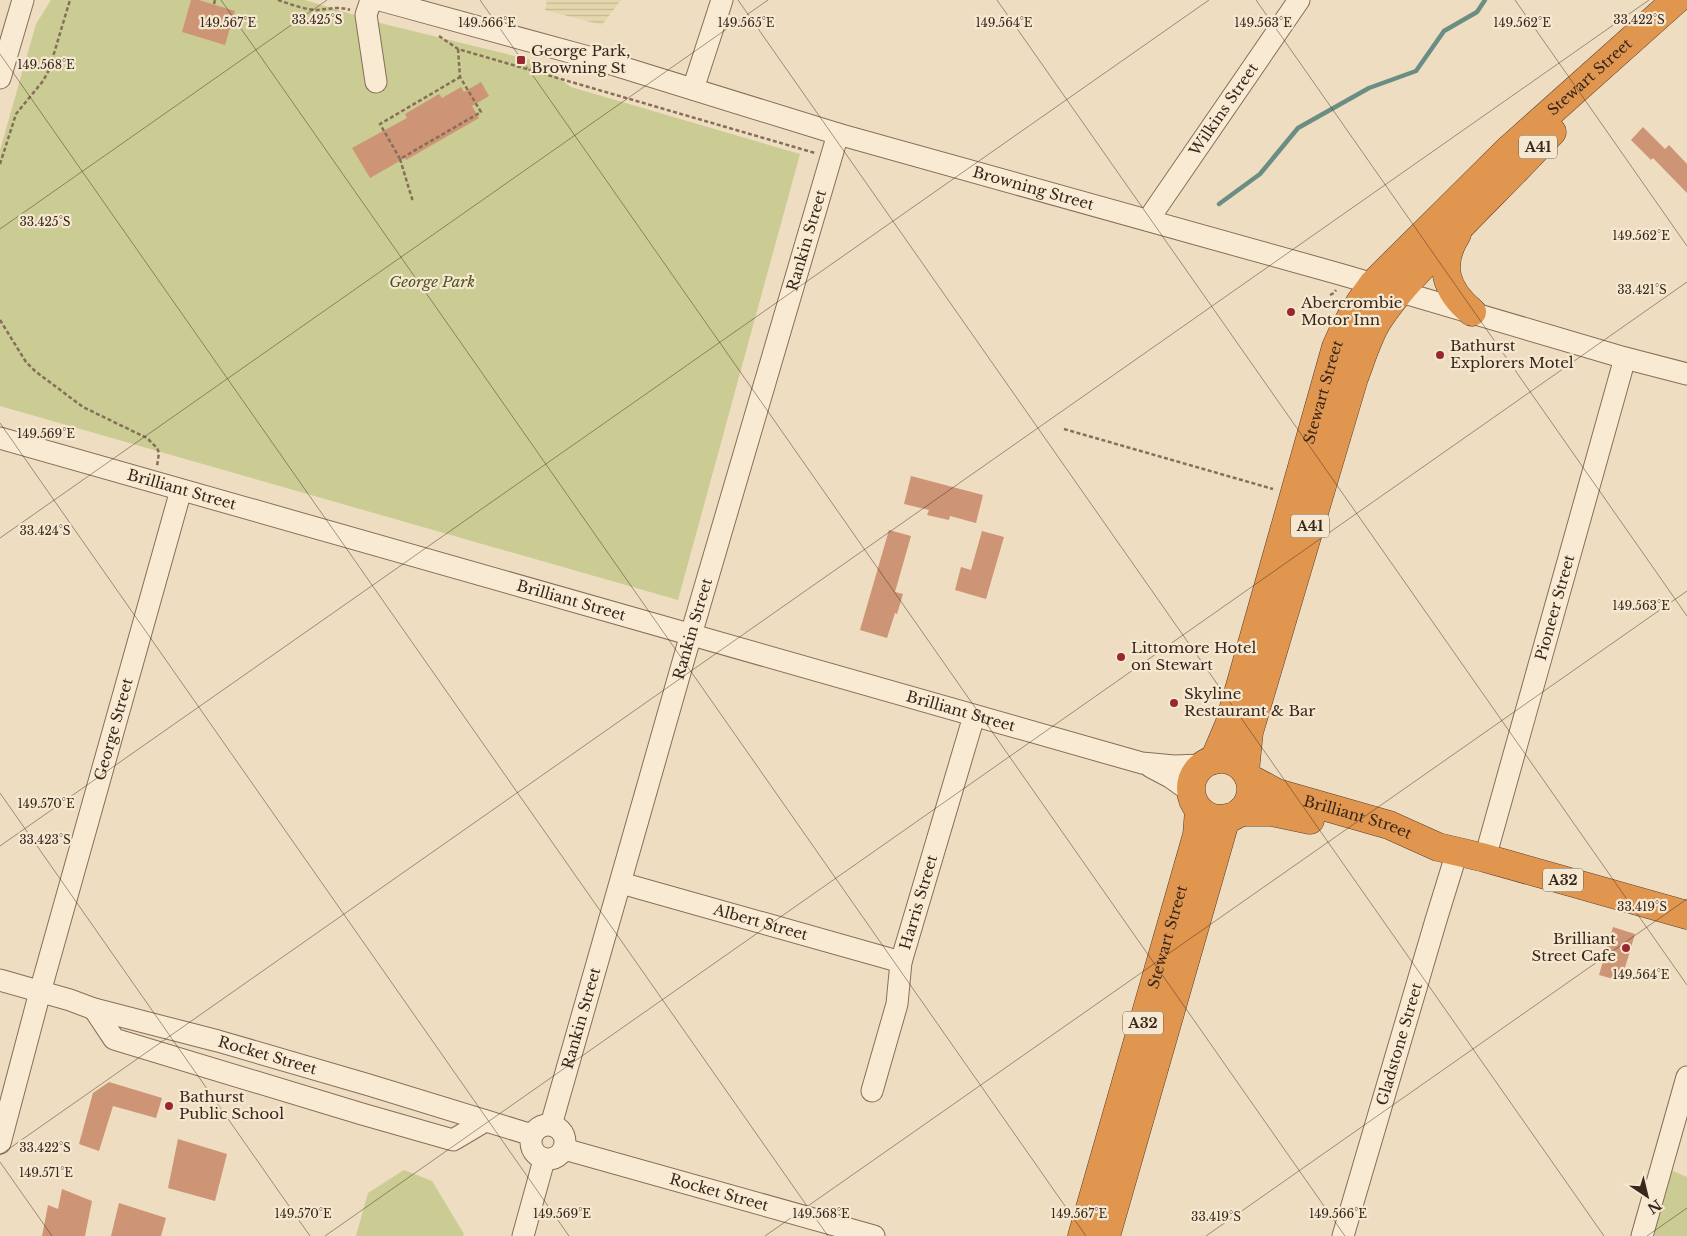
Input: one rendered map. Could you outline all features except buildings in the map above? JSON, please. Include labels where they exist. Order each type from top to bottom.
[{"type":"highway","name":"Stewart Street","points":[[1247,774],[1249,732],[1354,378],[1377,323],[1400,291],[1467,218],[1522,164],[1675,1]]},
{"type":"highway","name":"Stewart Street","points":[[1208,762],[1229,725],[1336,347],[1345,325],[1357,305],[1373,284],[1508,150],[1675,1]]},
{"type":"highway","points":[[1467,218],[1454,238],[1448,253],[1446,268],[1449,283],[1454,294],[1472,312]]},
{"type":"highway","name":"A32","points":[[1230,760],[1238,764],[1247,774],[1251,789],[1250,796],[1247,804],[1233,815],[1212,818],[1195,801],[1195,775],[1208,762],[1230,760]]},
{"type":"highway","name":"Brilliant Street","points":[[1247,774],[1277,793],[1389,825],[1448,850]]},
{"type":"highway","name":"Stewart Street","points":[[1082,1236],[1196,835],[1195,801]]},
{"type":"highway","name":"Brilliant Street","points":[[1233,815],[1272,812],[1287,814],[1384,843],[1448,850],[1485,858],[1687,915]]},
{"type":"highway","name":"Stewart Street","points":[[1106,1236],[1233,815]]},
{"type":"street","points":[[0,78],[23,0]]},
{"type":"street","points":[[693,89],[722,0]]},
{"type":"street","name":"Wilkins Street","points":[[1148,220],[1299,0]]},
{"type":"street","points":[[372,5],[376,82]]},
{"type":"street","name":"Browning Street","points":[[372,5],[528,40],[838,134],[1400,291],[1625,358],[1687,374]]},
{"type":"street","name":"Rankin Street","points":[[551,1125],[838,134]]},
{"type":"street","name":"Pioneer Street","points":[[1485,858],[1625,358]]},
{"type":"street","name":"Brilliant Street","points":[[0,438],[1142,763],[1174,766],[1208,762]]},
{"type":"street","name":"George Street","points":[[0,1143],[40,992],[181,490]]},
{"type":"street","name":"Harris Street","points":[[872,1091],[897,1004],[901,962],[974,716]]},
{"type":"street","name":"Brilliant Street","points":[[1142,763],[1170,777],[1195,801]]},
{"type":"street","name":"Gladstone Street","points":[[1343,1236],[1433,930],[1448,850]]},
{"type":"street","name":"Albert Street","points":[[621,883],[901,962]]},
{"type":"street","name":"Rocket Street","points":[[0,980],[94,1009],[218,1041],[532,1135]]},
{"type":"street","points":[[94,1009],[114,1039],[362,1114],[453,1140],[485,1121]]},
{"type":"street","points":[[1642,1236],[1687,1077]]},
{"type":"street","points":[[362,1114],[369,1085]]},
{"type":"street","points":[[551,1125],[562,1132],[566,1143],[558,1157],[544,1160],[539,1158],[532,1150],[532,1135],[540,1127],[551,1125]]},
{"type":"street","name":"Rocket Street","points":[[564,1149],[874,1236]]},
{"type":"street","points":[[523,1236],[544,1160]]},
{"type":"path","points":[[0,164],[16,114],[50,70],[70,0]]},
{"type":"path","points":[[214,4],[215,0]]},
{"type":"path","points":[[278,0],[318,10],[372,5]]},
{"type":"path","points":[[432,34],[442,37],[458,50],[830,158]]},
{"type":"path","points":[[400,159],[481,112],[460,77],[458,50]]},
{"type":"path","points":[[413,202],[400,159],[380,124],[460,77]]},
{"type":"path","points":[[0,320],[26,362],[44,379],[83,407],[141,435],[153,443],[157,448],[160,458],[152,482]]},
{"type":"path","points":[[1064,430],[1294,494]]},
{"type":"shaded area","points":[[547,0],[621,0],[602,25],[545,10]]},
{"type":"green space","name":"George Park","points":[[51,0],[305,0],[384,24],[535,61],[571,87],[800,154],[678,600],[0,406],[0,150],[36,24]]},
{"type":"green space","points":[[1661,1166],[1687,1177],[1687,1236],[1642,1236]]},
{"type":"green space","points":[[404,1170],[432,1181],[464,1234],[463,1236],[356,1236],[368,1193]]},
{"type":"waterway","points":[[1219,204],[1260,174],[1298,128],[1369,88],[1416,71],[1444,31],[1477,12],[1485,0]]},
{"type":"place","name":"George Park, Browning St","points":[[521,60]]},
{"type":"place","name":"Abercrombie Motor Inn","points":[[1291,312]]},
{"type":"place","name":"Bathurst Explorers Motel","points":[[1440,355]]},
{"type":"place","name":"Littomore Hotel on Stewart","points":[[1121,657]]},
{"type":"place","name":"Skyline Restaurant & Bar","points":[[1174,703]]},
{"type":"place","name":"Brilliant Street Cafe","points":[[1626,948]]},
{"type":"place","name":"Bathurst Public School","points":[[169,1106]]}]
